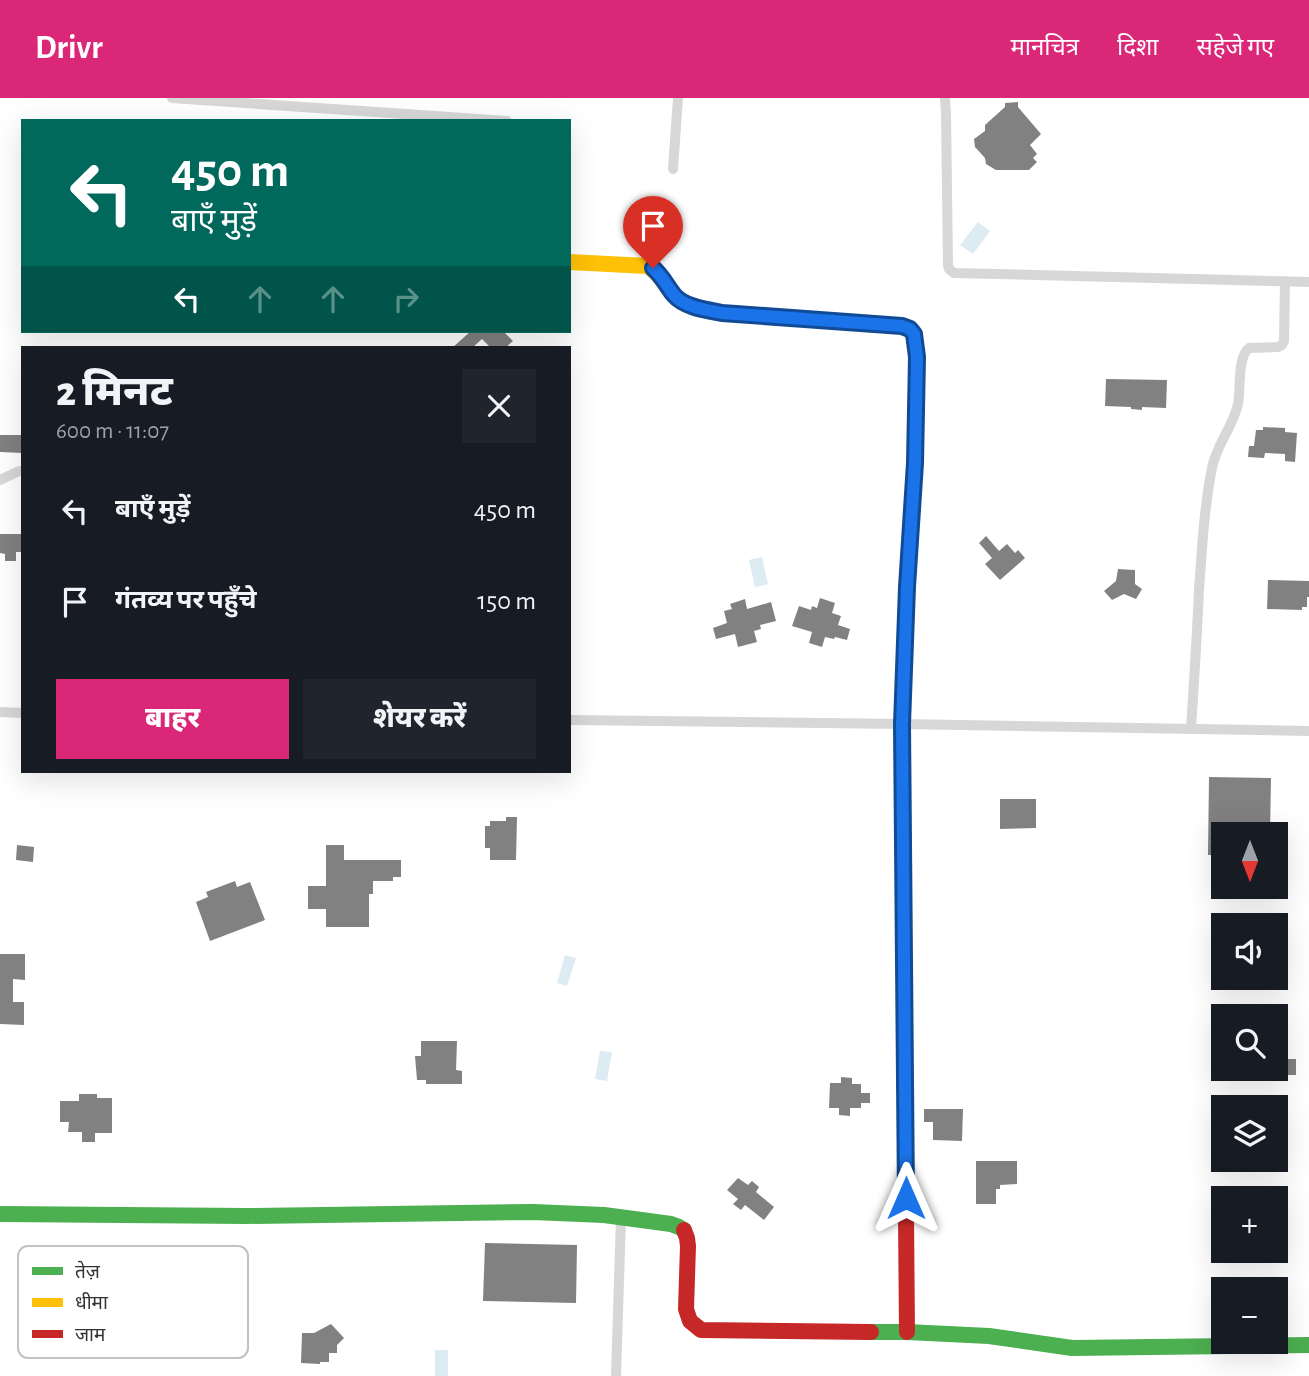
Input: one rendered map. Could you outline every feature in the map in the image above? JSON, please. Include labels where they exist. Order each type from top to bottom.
[{"type":"street","points":[[173,98],[476,119]]},
{"type":"street","points":[[673,169],[678,98]]},
{"type":"street","points":[[945,98],[948,265],[954,273],[1309,282]]},
{"type":"street","points":[[571,262],[653,268],[682,302],[722,313],[902,326],[914,334],[917,357],[916,438],[902,724],[907,1332]]},
{"type":"street","points":[[1191,729],[1204,527],[1212,464],[1238,402],[1244,354],[1249,348],[1278,346],[1284,341],[1285,281]]},
{"type":"street","points":[[0,480],[19,471]]},
{"type":"street","points":[[0,712],[21,713]]},
{"type":"street","points":[[571,720],[1309,731]]},
{"type":"street","points":[[0,1214],[247,1216],[566,1212],[621,1217],[671,1224],[685,1230],[688,1246],[687,1317],[692,1325],[701,1329],[989,1336],[1072,1348],[1309,1345]]},
{"type":"street","points":[[616,1376],[621,1217]]},
{"type":"shaded area","points":[[978,222],[990,231],[973,254],[960,245]]},
{"type":"shaded area","points":[[762,557],[768,584],[755,587],[749,560]]},
{"type":"shaded area","points":[[565,955],[576,958],[567,986],[557,983]]},
{"type":"shaded area","points":[[600,1051],[612,1052],[607,1081],[595,1079]]},
{"type":"shaded area","points":[[435,1350],[448,1350],[448,1376],[435,1376]]},
{"type":"building","points":[[1018,102],[1018,107],[1041,134],[1030,145],[1037,154],[1033,158],[1037,162],[1029,170],[996,170],[986,164],[985,158],[975,147],[974,139],[985,131],[985,125],[1005,107],[1005,103]]},
{"type":"building","points":[[469,333],[505,333],[513,341],[507,346],[489,346],[482,339],[474,346],[454,346]]},
{"type":"building","points":[[1106,379],[1167,380],[1166,408],[1142,407],[1142,410],[1105,406]]},
{"type":"building","points":[[1263,427],[1285,428],[1285,432],[1297,433],[1295,462],[1285,461],[1285,454],[1265,453],[1264,458],[1248,457],[1249,446],[1254,446],[1256,430],[1263,430]]},
{"type":"building","points":[[0,435],[21,435],[21,453],[0,452]]},
{"type":"building","points":[[0,534],[21,534],[21,552],[16,552],[16,561],[5,561],[5,554],[0,553]]},
{"type":"building","points":[[986,536],[999,551],[1007,544],[1015,553],[1018,550],[1025,558],[1000,580],[985,564],[992,558],[979,543]]},
{"type":"building","points":[[1118,569],[1135,570],[1135,584],[1142,589],[1136,599],[1124,594],[1112,600],[1104,591],[1116,581]]},
{"type":"building","points":[[1268,580],[1309,581],[1307,607],[1302,607],[1302,610],[1267,609]]},
{"type":"building","points":[[820,598],[835,603],[832,613],[841,616],[838,625],[850,629],[847,640],[825,637],[822,647],[809,643],[812,632],[792,626],[799,606],[811,610],[812,606],[817,608]]},
{"type":"building","points":[[745,599],[747,609],[771,602],[776,621],[760,625],[761,629],[754,631],[757,642],[738,647],[735,634],[716,639],[713,628],[727,623],[724,611],[732,609],[730,604]]},
{"type":"building","points":[[1209,777],[1271,778],[1270,822],[1211,822],[1211,855],[1208,855]]},
{"type":"building","points":[[1000,799],[1036,799],[1036,828],[1000,829]]},
{"type":"building","points":[[506,817],[517,817],[516,860],[490,860],[490,848],[485,848],[485,826],[490,826],[490,821],[506,821]]},
{"type":"building","points":[[17,845],[34,847],[33,862],[16,860]]},
{"type":"building","points":[[326,845],[344,845],[344,860],[401,860],[401,877],[393,877],[393,881],[373,881],[373,894],[369,894],[369,927],[326,927],[326,909],[308,909],[308,886],[326,886]]},
{"type":"building","points":[[235,881],[237,887],[250,882],[265,920],[210,941],[196,902],[208,897],[206,892]]},
{"type":"building","points":[[0,954],[25,954],[25,980],[13,979],[13,1002],[24,1002],[24,1025],[0,1024]]},
{"type":"building","points":[[421,1041],[457,1041],[456,1070],[462,1071],[462,1084],[426,1084],[426,1080],[417,1080],[415,1056],[421,1056]]},
{"type":"building","points":[[1288,1059],[1296,1059],[1296,1075],[1288,1075]]},
{"type":"building","points":[[841,1077],[852,1078],[852,1084],[861,1084],[861,1093],[870,1093],[870,1103],[861,1103],[861,1108],[850,1108],[850,1116],[839,1115],[839,1108],[829,1108],[830,1083],[841,1083]]},
{"type":"building","points":[[79,1094],[97,1094],[97,1098],[112,1098],[112,1133],[95,1133],[95,1142],[82,1142],[82,1132],[68,1132],[69,1122],[60,1122],[60,1101],[79,1101]]},
{"type":"building","points":[[924,1109],[963,1109],[962,1141],[933,1140],[933,1122],[924,1122]]},
{"type":"building","points":[[976,1161],[1017,1161],[1017,1184],[1000,1185],[1000,1189],[996,1189],[996,1204],[976,1204]]},
{"type":"building","points":[[738,1178],[748,1185],[752,1181],[759,1187],[756,1192],[774,1207],[764,1220],[745,1205],[741,1210],[733,1204],[738,1199],[727,1190]]},
{"type":"building","points":[[485,1243],[577,1245],[576,1303],[483,1301]]},
{"type":"building","points":[[331,1324],[344,1338],[337,1345],[337,1353],[329,1353],[329,1362],[301,1363],[302,1333],[314,1333]]},
{"type":"traffic: fast","points":[[904,978],[902,724],[915,463],[916,347]]},
{"type":"traffic: fast","points":[[0,1214],[247,1216],[533,1212],[604,1215],[671,1224],[684,1230]]},
{"type":"traffic: fast","points":[[871,1332],[989,1336],[1072,1348],[1309,1345]]},
{"type":"traffic: slow","points":[[571,262],[647,266],[678,299],[704,310],[902,326],[912,333],[916,347]]},
{"type":"traffic: jam","points":[[904,978],[907,1332]]},
{"type":"traffic: jam","points":[[684,1230],[688,1246],[686,1309],[690,1321],[701,1330],[871,1332]]},
{"type":"route","points":[[653,268],[664,279],[675,297],[708,310],[902,326],[914,334],[917,345],[916,438],[902,724],[906,1198]]}]
